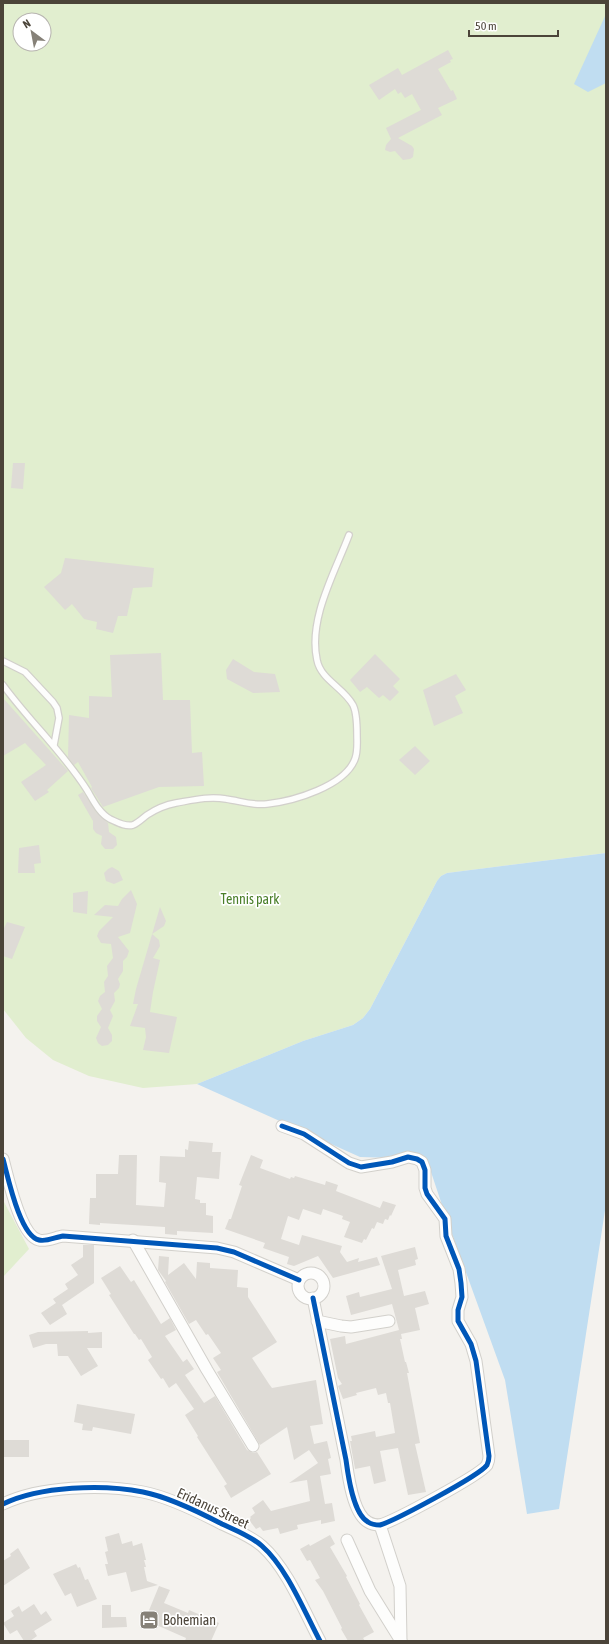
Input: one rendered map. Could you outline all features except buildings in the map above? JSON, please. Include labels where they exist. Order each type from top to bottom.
[{"type":"street","points":[[282,1126],[304,1134],[349,1164],[361,1167],[392,1162],[408,1157],[417,1158],[422,1162],[425,1170],[424,1188],[445,1219],[446,1236],[459,1269],[462,1283],[462,1297],[458,1310],[458,1321],[471,1344],[476,1360],[490,1456],[487,1465],[476,1474],[407,1513],[374,1525],[364,1519],[349,1485],[346,1460],[313,1298]]},
{"type":"street","points":[[3,1159],[23,1224],[32,1237],[39,1240],[63,1236],[133,1240],[217,1248],[234,1252],[299,1280]]},
{"type":"street","points":[[133,1240],[207,1370],[253,1446]]},
{"type":"street","points":[[310,1273],[318,1275],[324,1286],[321,1294],[313,1298],[305,1298],[299,1292],[298,1288],[299,1280],[302,1276],[310,1273]]},
{"type":"street","points":[[317,1321],[351,1327],[389,1321]]},
{"type":"street","name":"Eridanus Street","points":[[3,1504],[35,1494],[76,1488],[116,1489],[144,1492],[199,1512],[249,1537],[261,1545],[282,1570],[320,1641]]},
{"type":"street","points":[[380,1524],[400,1586],[401,1641]]},
{"type":"street","points":[[346,1540],[370,1591],[401,1641]]},
{"type":"lane","points":[[3,686],[75,771],[100,810],[107,817],[124,825],[133,825],[154,811],[173,803],[205,797],[245,803],[266,804],[286,800],[327,786],[342,777],[351,768],[356,757],[357,725],[355,711],[352,704],[343,693],[323,675],[319,667],[316,650],[316,626],[320,608],[349,535]]},
{"type":"lane","points":[[3,661],[25,672],[57,708],[58,718],[54,745]]},
{"type":"green space","name":"Tennis park","points":[[3,3],[606,3],[606,853],[447,873],[441,876],[370,1009],[363,1018],[353,1025],[303,1041],[197,1084],[143,1088],[89,1076],[53,1060],[26,1038],[3,1009]]},
{"type":"green space","points":[[3,1200],[29,1249],[3,1277]]},
{"type":"water","points":[[606,14],[606,83],[588,92],[574,84]]},
{"type":"water","points":[[606,853],[606,1204],[559,1509],[527,1514],[505,1380],[427,1160],[419,1154],[392,1158],[360,1157],[197,1084],[303,1041],[353,1025],[363,1018],[370,1009],[441,876],[447,873]]},
{"type":"cycle path","points":[[282,1126],[304,1134],[349,1163],[361,1167],[392,1162],[408,1157],[422,1162],[425,1170],[425,1188],[427,1194],[445,1219],[446,1236],[459,1269],[462,1297],[458,1310],[458,1321],[471,1344],[476,1361],[489,1456],[487,1465],[481,1471],[453,1488],[388,1522],[375,1525],[369,1523],[363,1518],[352,1494],[313,1298]]},
{"type":"cycle path","points":[[3,1159],[16,1205],[21,1217],[32,1236],[39,1240],[48,1240],[63,1236],[217,1248],[234,1252],[299,1280]]},
{"type":"cycle path","points":[[3,1504],[35,1493],[53,1490],[72,1488],[109,1488],[127,1489],[153,1494],[184,1505],[253,1539],[262,1546],[271,1555],[287,1578],[320,1641]]},
{"type":"place","name":"Bohemian","points":[[149,1620]]}]
